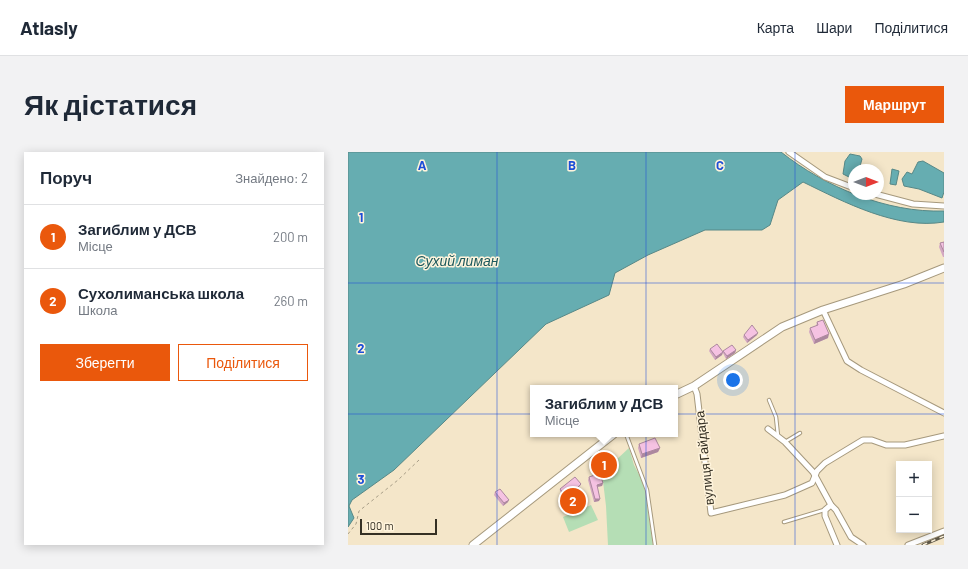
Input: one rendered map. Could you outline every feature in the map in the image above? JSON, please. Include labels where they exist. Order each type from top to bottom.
[{"type":"main road","points":[[678,394],[694,386],[782,327],[823,310],[904,284],[944,268]]},
{"type":"main road","points":[[473,545],[610,437]]},
{"type":"street","points":[[789,152],[821,174],[848,185]]},
{"type":"street","points":[[884,196],[913,204],[944,206]]},
{"type":"street","points":[[823,310],[847,361],[860,370],[941,412],[944,417]]},
{"type":"street","name":"вулиця Гайдара","points":[[694,386],[697,394],[711,513],[785,495],[812,483],[817,471],[825,462],[863,440],[872,440],[886,444],[905,445],[944,436]]},
{"type":"street","points":[[768,429],[785,442],[815,477],[852,537],[862,545]]},
{"type":"street","points":[[831,505],[825,510],[825,516],[837,545]]},
{"type":"street","points":[[908,545],[944,531]]},
{"type":"lane","points":[[769,400],[776,417],[778,437]]},
{"type":"lane","points":[[785,442],[800,433]]},
{"type":"lane","points":[[627,437],[647,490],[654,545]]},
{"type":"lane","points":[[784,522],[825,510]]},
{"type":"path","points":[[348,534],[356,524],[359,511],[398,480],[419,460]]},
{"type":"green space","points":[[629,448],[634,465],[644,484],[653,545],[608,545],[606,506],[602,473]]},
{"type":"green space","points":[[591,505],[598,520],[569,532],[563,517]]},
{"type":"water","name":"Сухий лиман","points":[[348,152],[781,152],[798,165],[837,187],[848,191],[848,200],[873,200],[901,208],[944,211],[944,222],[908,222],[853,206],[803,182],[778,200],[770,225],[762,230],[705,230],[648,255],[615,273],[609,295],[546,324],[394,470],[352,500],[349,506],[354,518],[348,527]]},
{"type":"water","points":[[850,154],[860,156],[862,159],[861,164],[848,164],[848,176],[843,174],[845,161]]},
{"type":"water","points":[[923,161],[944,173],[944,192],[942,198],[919,189],[904,186],[902,179],[907,172],[912,174],[918,162]]},
{"type":"water","points":[[892,169],[899,171],[896,185],[890,184]]},
{"type":"building","points":[[944,242],[944,252],[940,243]]},
{"type":"building","points":[[823,320],[829,334],[815,340],[810,328],[818,325],[817,322]]},
{"type":"building","points":[[752,325],[758,333],[748,340],[744,335]]},
{"type":"building","points":[[717,344],[723,352],[716,357],[710,349]]},
{"type":"building","points":[[732,345],[736,350],[727,356],[723,351]]},
{"type":"building","points":[[655,438],[660,448],[642,454],[639,444]]},
{"type":"building","points":[[598,474],[603,483],[597,485],[600,499],[595,499],[589,477]]},
{"type":"building","points":[[575,477],[581,484],[577,488],[578,490],[566,497],[560,489]]},
{"type":"building","points":[[500,489],[509,500],[504,503],[495,492]]},
{"type":"railway","points":[[923,545],[944,536]]},
{"type":"place","name":"Загиблим у ДСВ","points":[[604,465]]},
{"type":"place","name":"Сухолиманська школа","points":[[573,501]]}]
